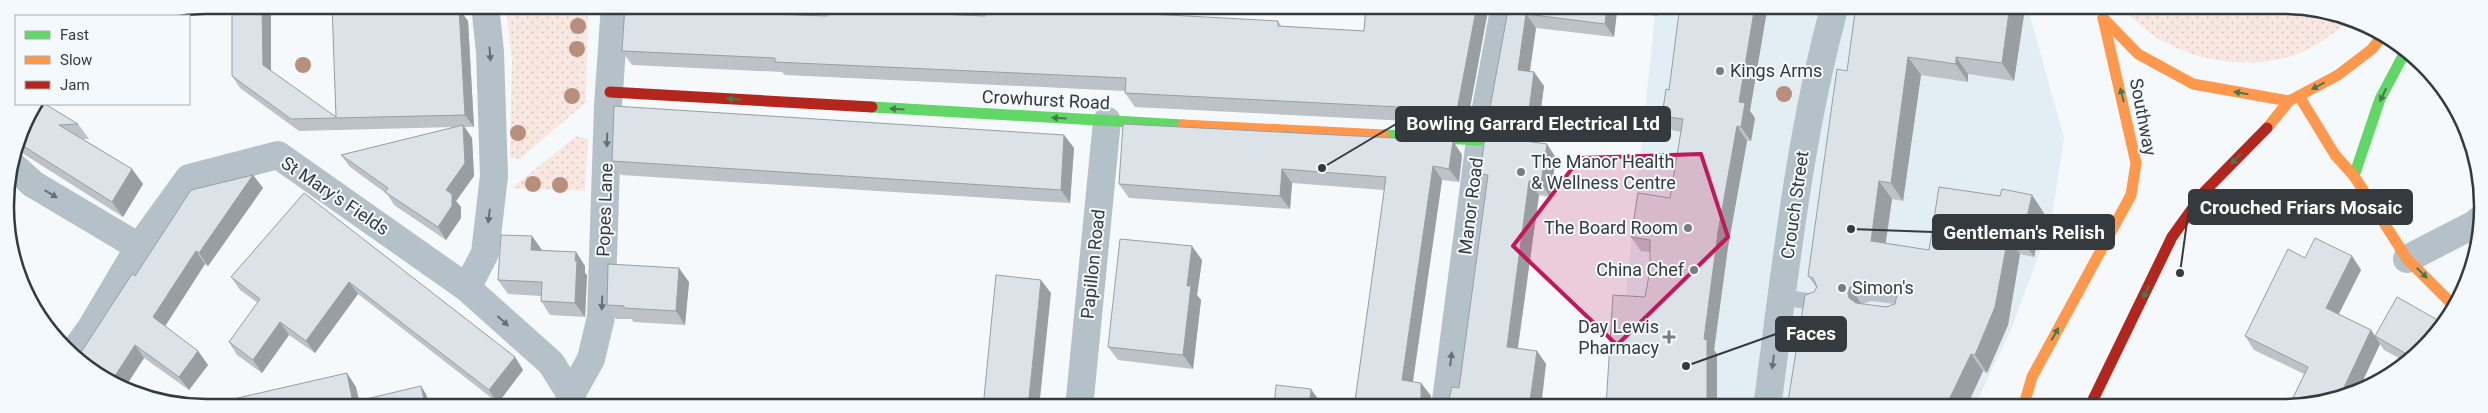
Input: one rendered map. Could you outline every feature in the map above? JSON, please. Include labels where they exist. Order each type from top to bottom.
[{"type":"main road","name":"Southway","points":[[2020,399],[2131,195],[2136,163],[2129,126],[2101,14]]},
{"type":"main road","name":"Southway","points":[[2103,18],[2138,54],[2193,84],[2294,98]]},
{"type":"main road","points":[[2093,399],[2172,237],[2205,191],[2294,98],[2338,75],[2372,49],[2379,40]]},
{"type":"main road","points":[[2354,176],[2380,99],[2402,57]]},
{"type":"main road","name":"Crowhurst Road","points":[[610,92],[1107,121],[1480,140]]},
{"type":"main road","points":[[2294,98],[2354,176],[2407,259],[2449,301]]},
{"type":"street","points":[[467,288],[485,253],[494,176],[490,52],[485,14]]},
{"type":"street","name":"Popes Lane","points":[[573,399],[591,359],[601,317],[610,92],[615,14]]},
{"type":"street","name":"Manor Road","points":[[1446,399],[1480,140],[1502,14]]},
{"type":"street","name":"Crouch Street","points":[[1769,399],[1794,198],[1818,68],[1833,14]]},
{"type":"street","name":"Papillon Road","points":[[1080,399],[1107,121]]},
{"type":"street","name":"St Mary's Fields","points":[[76,349],[91,328],[139,248],[189,178],[278,156],[467,288],[551,363],[570,399]]},
{"type":"street","points":[[17,169],[33,184],[139,248]]},
{"type":"street","points":[[2407,259],[2474,225]]},
{"type":"lane","points":[[1782,297],[1819,303]]},
{"type":"highlighted area","points":[[1701,154],[1728,237],[1617,345],[1513,246],[1580,158]]},
{"type":"shaded area","points":[[507,14],[588,14],[586,102],[520,159],[510,158],[512,59]]},
{"type":"shaded area","points":[[1655,14],[2030,14],[2064,138],[2051,222],[2012,327],[1978,399],[1615,399]]},
{"type":"shaded area","points":[[2129,14],[2294,14],[2319,17],[2344,24],[2306,50],[2286,58],[2255,62],[2234,62],[2191,54],[2152,34]]},
{"type":"shaded area","points":[[576,136],[588,139],[585,191],[512,188]]},
{"type":"building","points":[[232,14],[262,14],[263,65],[336,117],[332,14],[459,14],[465,115],[291,119],[232,76]]},
{"type":"building","points":[[624,14],[827,16],[827,14],[940,14],[985,16],[985,14],[1150,14],[1278,21],[1278,26],[1364,31],[1365,14],[1475,14],[1457,110],[1125,93],[1126,78],[775,62],[775,58],[622,51]]},
{"type":"building","points":[[1507,14],[1526,14],[1518,70],[1534,72],[1525,141],[1547,144],[1541,183],[1529,181],[1507,347],[1537,351],[1530,399],[1449,399],[1452,387],[1459,388],[1488,175],[1480,174],[1486,129]]},
{"type":"building","points":[[1526,14],[1606,14],[1605,24]]},
{"type":"building","points":[[1679,14],[1754,14],[1739,102],[1745,103],[1741,127],[1737,126],[1718,232],[1704,339],[1707,340],[1707,399],[1606,399],[1613,295],[1645,297],[1650,270],[1650,240],[1631,237],[1638,193],[1670,198],[1683,119],[1662,116],[1666,89],[1669,90]]},
{"type":"building","points":[[1855,14],[2009,14],[2002,63],[1956,57],[1956,64],[1908,57],[1891,183],[1879,181],[1871,241],[1929,250],[1939,187],[2000,196],[2002,189],[2032,195],[2022,239],[2008,237],[1995,307],[1975,355],[1971,354],[1949,399],[1788,399],[1805,295],[1814,292],[1817,287],[1813,278],[1808,276],[1837,69],[1847,71]],"holes":[[[1859,284],[1890,288],[1897,294],[1895,304],[1886,307],[1856,303],[1849,298],[1848,293],[1850,287]]]},
{"type":"building","points":[[43,105],[47,105],[78,124],[59,125],[132,169],[112,202],[24,146],[28,133]]},
{"type":"building","points":[[614,106],[1064,135],[1061,190],[612,161]]},
{"type":"building","points":[[1123,124],[1453,141],[1449,169],[1433,166],[1402,380],[1421,383],[1421,399],[1355,399],[1386,177],[1282,169],[1280,196],[1119,184]]},
{"type":"building","points":[[463,125],[465,163],[446,190],[452,194],[452,206],[438,227],[385,192],[388,188],[341,155]]},
{"type":"building","points":[[253,175],[199,253],[196,251],[153,317],[198,351],[179,377],[135,345],[115,376],[99,367],[81,353],[132,274],[135,276],[191,190]]},
{"type":"building","points":[[304,193],[515,357],[489,390],[349,282],[306,341],[280,322],[253,360],[229,342],[260,299],[231,277]]},
{"type":"building","points":[[501,235],[532,236],[531,250],[576,252],[575,303],[541,301],[542,282],[498,280]]},
{"type":"building","points":[[2315,238],[2352,256],[2326,308],[2371,330],[2343,389],[2319,396],[2292,399],[2308,367],[2245,336],[2288,249],[2305,258]]},
{"type":"building","points":[[1120,239],[1192,246],[1187,286],[1191,286],[1183,355],[1108,347]]},
{"type":"building","points":[[608,264],[679,268],[676,311],[624,308],[624,306],[607,305]]},
{"type":"building","points":[[996,275],[1041,280],[1029,399],[984,399]]},
{"type":"building","points":[[2397,297],[2437,320],[2418,343],[2406,354],[2375,336]]},
{"type":"building","points":[[347,373],[352,399],[233,399]]},
{"type":"building","points":[[1276,385],[1311,389],[1310,399],[1275,399]]},
{"type":"building","points":[[421,386],[424,399],[366,399]]},
{"type":"traffic: fast","points":[[2354,176],[2380,99],[2402,57]]},
{"type":"traffic: fast","points":[[872,107],[1183,125]]},
{"type":"traffic: fast","points":[[1384,135],[1480,140]]},
{"type":"traffic: slow","points":[[2103,18],[2138,54],[2193,84],[2289,101]]},
{"type":"traffic: slow","points":[[2026,399],[2032,377],[2131,195],[2136,163],[2103,18]]},
{"type":"traffic: slow","points":[[2267,128],[2289,101],[2338,75],[2372,49],[2379,40]]},
{"type":"traffic: slow","points":[[2299,96],[2335,155],[2354,176],[2407,259],[2449,301]]},
{"type":"traffic: slow","points":[[1183,125],[1384,135]]},
{"type":"traffic: jam","points":[[610,92],[872,107]]},
{"type":"traffic: jam","points":[[2093,399],[2172,237],[2205,191],[2267,128]]},
{"type":"place","name":"Kings Arms","points":[[1720,71]]},
{"type":"place","name":"Bowling Garrard Electrical Ltd","points":[[1322,168]]},
{"type":"place","name":"The Manor Health & Wellness Centre","points":[[1521,172]]},
{"type":"place","name":"The Board Room","points":[[1688,228]]},
{"type":"place","name":"Gentleman's Relish","points":[[1851,229]]},
{"type":"place","name":"China Chef","points":[[1694,270]]},
{"type":"place","name":"Crouched Friars Mosaic","points":[[2180,273]]},
{"type":"place","name":"Simon's","points":[[1842,288]]},
{"type":"place","name":"Day Lewis Pharmacy","points":[[1669,337]]},
{"type":"place","name":"Faces","points":[[1686,366]]}]
